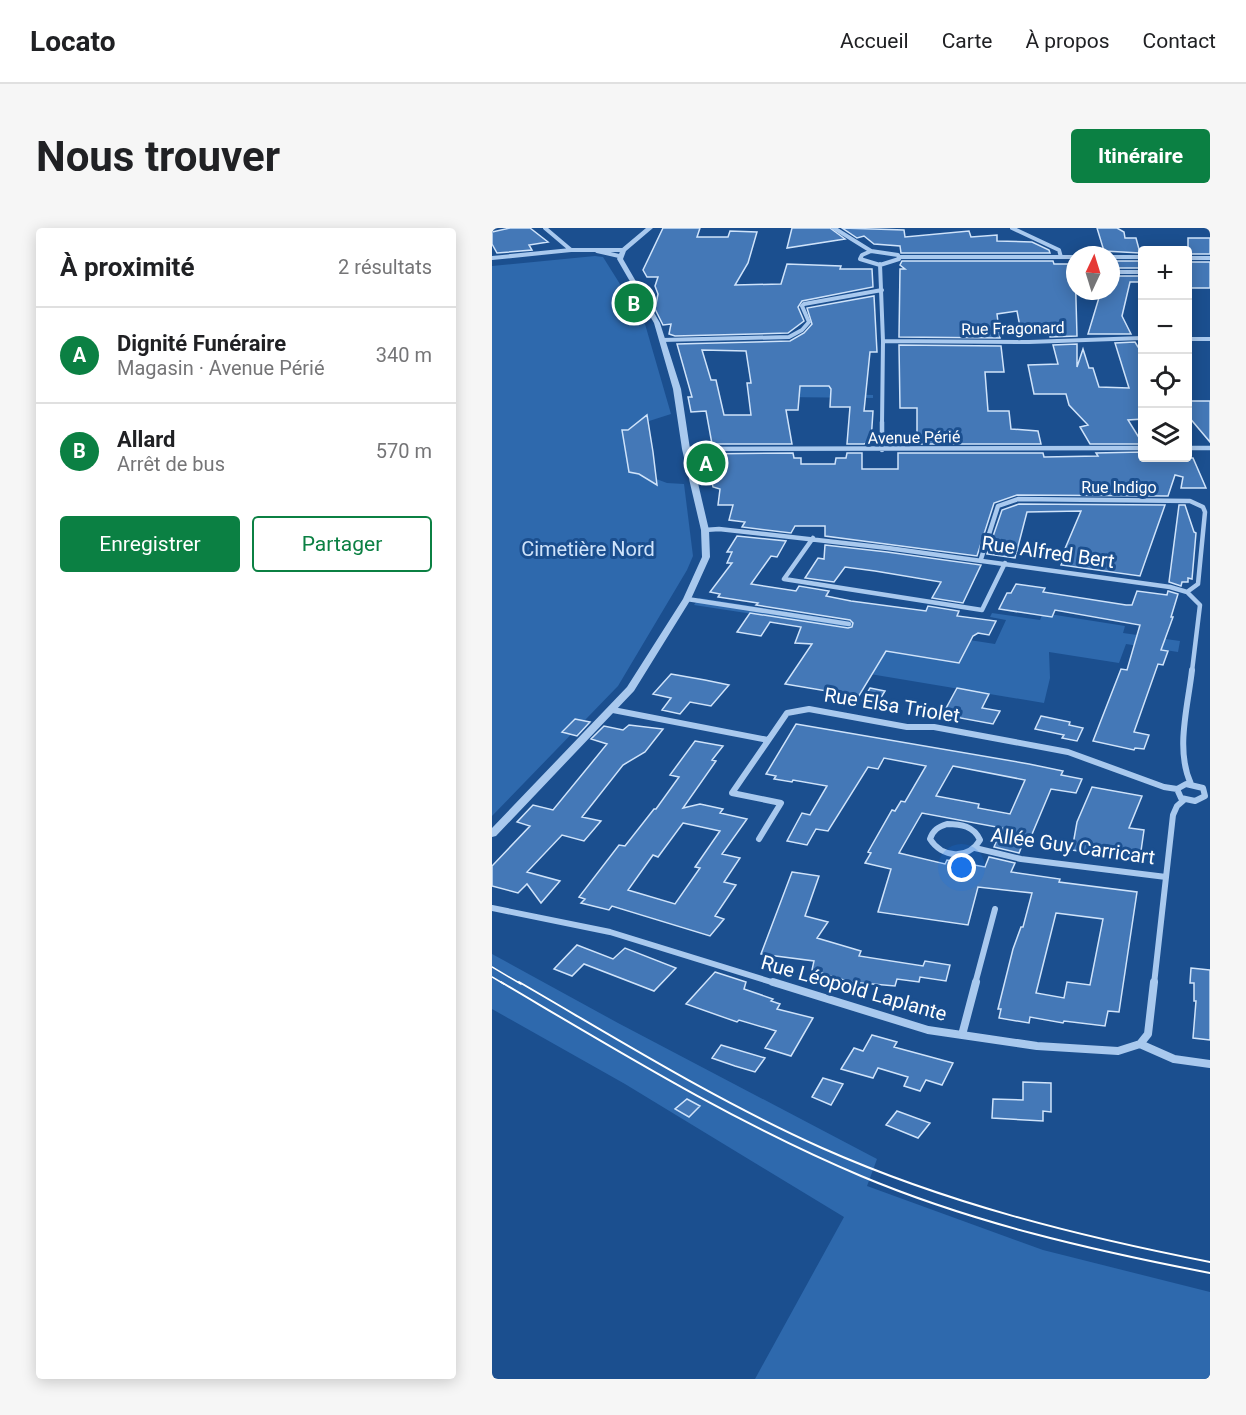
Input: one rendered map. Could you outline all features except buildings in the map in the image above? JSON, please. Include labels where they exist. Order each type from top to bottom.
[{"type":"street","points":[[545,228],[571,250]]},
{"type":"street","points":[[492,258],[588,249],[621,253],[650,228]]},
{"type":"street","points":[[834,228],[871,251]]},
{"type":"street","points":[[1012,228],[1059,250],[1061,257]]},
{"type":"street","points":[[588,249],[621,253]]},
{"type":"street","points":[[900,257],[895,262],[880,264],[867,263],[860,259],[862,255],[871,251],[890,252],[900,257],[1066,257]]},
{"type":"street","points":[[492,834],[613,710],[638,679],[687,599],[704,564],[705,530],[686,449],[677,389],[657,323],[621,263],[621,253]]},
{"type":"street","points":[[1120,257],[1138,257]]},
{"type":"street","points":[[1192,258],[1210,258]]},
{"type":"street","points":[[880,264],[883,341],[882,450]]},
{"type":"street","points":[[1120,273],[1138,272]]},
{"type":"street","points":[[662,340],[789,337],[802,330],[809,322],[802,306],[804,304],[882,290]]},
{"type":"street","name":"Rue Fragonard","points":[[883,341],[1029,342],[1138,338]]},
{"type":"street","points":[[1192,339],[1210,339]]},
{"type":"street","name":"Avenue Périé","points":[[686,449],[1138,448]]},
{"type":"street","points":[[1192,448],[1210,448]]},
{"type":"street","name":"Rue Indigo","points":[[981,559],[998,506],[1006,501],[1018,499],[1176,499],[1190,501],[1203,507],[1205,512],[1198,584],[1187,592]]},
{"type":"street","name":"Rue Alfred Bert","points":[[705,530],[719,529],[813,538],[981,559],[1170,587],[1187,592]]},
{"type":"street","points":[[813,538],[784,579],[982,610],[1005,563]]},
{"type":"street","points":[[1187,592],[1200,605],[1183,751],[1185,771],[1191,784]]},
{"type":"street","points":[[687,599],[849,624]]},
{"type":"street","name":"Rue Elsa Triolet","points":[[759,839],[781,803],[732,793],[787,713],[809,709],[907,727],[934,727],[1068,752],[1164,787],[1176,789]]},
{"type":"street","points":[[613,710],[768,740]]},
{"type":"street","points":[[1191,784],[1203,788],[1208,793],[1200,800],[1185,800],[1178,795],[1176,789],[1182,785],[1191,784]]},
{"type":"street","points":[[1185,800],[1177,806],[1173,815],[1148,1034],[1140,1044],[1174,1059],[1210,1064]]},
{"type":"street","name":"Allée Guy Carricart","points":[[975,849],[980,840],[976,830],[970,827],[947,824],[934,829],[931,834],[932,844],[944,852],[960,854],[975,849],[1021,859],[1166,877]]},
{"type":"street","name":"Rue Léopold Laplante","points":[[492,908],[610,932],[928,1030],[1038,1046],[1118,1051],[1140,1044]]},
{"type":"street","points":[[962,1035],[995,909]]},
{"type":"green space","name":"Cimetière Nord","points":[[603,257],[645,324],[671,414],[646,422],[651,477],[667,483],[684,484],[693,556],[618,686],[492,816],[492,266]]},
{"type":"green space","points":[[784,380],[842,380],[841,394],[873,395],[873,398],[781,397]]},
{"type":"green space","points":[[699,598],[995,644],[1006,620],[990,617],[992,613],[1040,620],[1043,613],[1125,626],[1123,633],[1180,641],[1178,652],[1126,644],[1119,663],[1049,652],[1050,678],[1044,703],[864,673],[804,622],[694,605]]},
{"type":"green space","points":[[492,954],[877,1159],[867,1186],[1043,1250],[1210,1292],[1210,1379],[755,1379],[844,1217],[625,1084],[492,1009]]},
{"type":"tram line","points":[[492,967],[521,984]]},
{"type":"tram line","points":[[492,977],[504,984]]},
{"type":"tram line","points":[[501,982],[723,1110],[861,1176],[946,1208],[1033,1234],[1210,1273]]},
{"type":"tram line","points":[[519,982],[744,1110],[869,1168],[1013,1216],[1111,1241],[1210,1262]]},
{"type":"place","name":"Allard","points":[[634,303]]},
{"type":"place","name":"Dignité Funéraire","points":[[706,463]]}]
